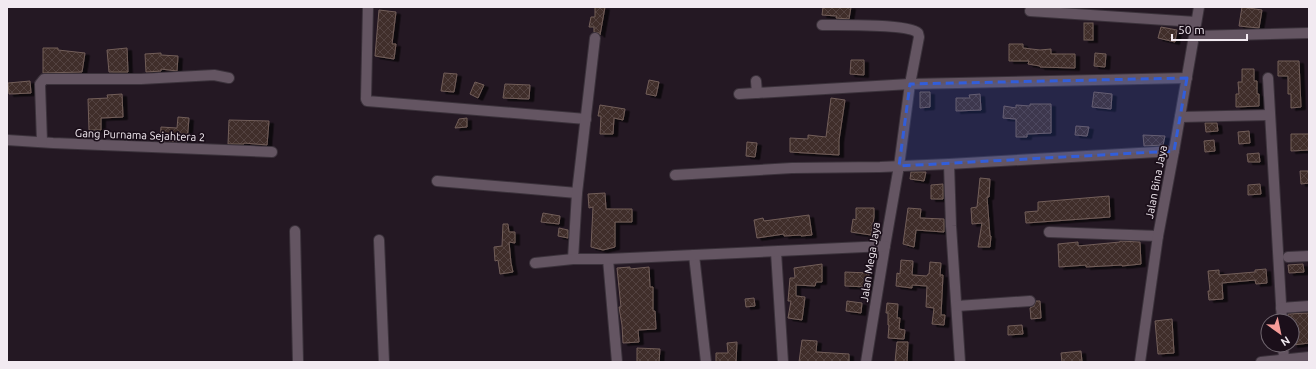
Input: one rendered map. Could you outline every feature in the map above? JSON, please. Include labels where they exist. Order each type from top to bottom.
[{"type":"street","points":[[368,7],[367,101],[586,119]]},
{"type":"street","name":"Jalan Bina Jaya","points":[[1140,362],[1158,236],[1199,7]]},
{"type":"street","points":[[1030,11],[1196,22]]},
{"type":"street","name":"Jalan Mega Jaya","points":[[822,25],[893,27],[915,30],[919,37],[910,84],[899,166],[884,246],[866,362]]},
{"type":"street","points":[[1194,36],[1309,33]]},
{"type":"street","points":[[573,259],[577,192],[595,38]]},
{"type":"street","points":[[42,142],[40,84],[44,79],[141,79],[214,75],[229,78]]},
{"type":"street","points":[[738,94],[910,84],[1187,78]]},
{"type":"street","points":[[1268,78],[1281,313]]},
{"type":"street","points":[[756,81],[757,93]]},
{"type":"street","points":[[1180,117],[1270,115]]},
{"type":"street","name":"Gang Purnama Sejahtera 2","points":[[7,140],[61,144],[272,152]]},
{"type":"street","points":[[675,175],[792,168],[880,167],[949,164],[1174,151]]},
{"type":"street","points":[[949,164],[951,226],[960,362]]},
{"type":"street","points":[[437,182],[577,192]]},
{"type":"street","points":[[294,231],[298,362]]},
{"type":"street","points":[[1049,232],[1158,236]]},
{"type":"street","points":[[379,240],[384,362]]},
{"type":"street","points":[[535,263],[573,259],[608,259],[776,252],[884,246]]},
{"type":"street","points":[[776,252],[783,362]]},
{"type":"street","points":[[694,255],[706,362]]},
{"type":"street","points":[[1288,257],[1309,256]]},
{"type":"street","points":[[608,259],[617,362]]},
{"type":"street","points":[[957,306],[1030,301]]},
{"type":"street","points":[[1281,308],[1309,306]]},
{"type":"street","points":[[1284,353],[1284,360]]},
{"type":"street","points":[[1261,362],[1309,357]]},
{"type":"highlighted area","points":[[1187,78],[1174,151],[899,166],[910,84]]},
{"type":"building","points":[[595,7],[605,7],[600,35],[599,33],[594,32],[594,27],[589,27],[591,17],[595,17]]},
{"type":"building","points":[[823,7],[851,7],[849,19],[836,18],[837,16],[822,15]]},
{"type":"building","points":[[1242,7],[1262,10],[1259,28],[1239,26]]},
{"type":"building","points":[[379,10],[396,12],[392,44],[396,44],[394,59],[375,56]]},
{"type":"building","points":[[1084,23],[1093,23],[1093,40],[1084,40]]},
{"type":"building","points":[[1161,27],[1177,30],[1175,42],[1158,38]]},
{"type":"building","points":[[1009,44],[1023,44],[1023,48],[1040,50],[1051,49],[1051,54],[1075,54],[1075,68],[1040,67],[1028,64],[1029,61],[1009,61]]},
{"type":"building","points":[[43,48],[58,48],[58,50],[85,53],[82,72],[43,73]]},
{"type":"building","points":[[127,48],[128,72],[109,72],[107,50]]},
{"type":"building","points":[[161,53],[161,55],[178,56],[177,71],[161,69],[161,71],[146,72],[145,54]]},
{"type":"building","points":[[1095,53],[1106,54],[1105,67],[1094,66]]},
{"type":"building","points":[[851,60],[864,60],[864,75],[850,74]]},
{"type":"building","points":[[1278,61],[1299,61],[1301,107],[1291,108],[1291,94],[1288,94],[1288,76],[1278,76]]},
{"type":"building","points":[[1242,69],[1254,69],[1254,81],[1257,81],[1257,94],[1259,94],[1259,106],[1236,107],[1236,94],[1239,94],[1238,82],[1242,82]]},
{"type":"building","points":[[444,73],[457,74],[454,92],[441,91]]},
{"type":"building","points":[[649,80],[659,82],[656,96],[646,94]]},
{"type":"building","points":[[30,81],[31,93],[9,94],[8,83]]},
{"type":"building","points":[[475,82],[484,85],[478,98],[470,94]]},
{"type":"building","points":[[505,84],[530,85],[529,99],[503,98]]},
{"type":"building","points":[[920,92],[930,92],[930,107],[920,108]]},
{"type":"building","points":[[1094,92],[1112,94],[1111,109],[1092,107]]},
{"type":"building","points":[[122,94],[123,117],[101,118],[101,130],[89,130],[88,99],[108,98],[107,95]]},
{"type":"building","points":[[980,94],[981,110],[956,111],[956,98],[970,98],[969,95]]},
{"type":"building","points":[[831,98],[845,100],[839,140],[839,155],[790,152],[790,138],[808,139],[808,135],[826,137]]},
{"type":"building","points":[[1030,104],[1051,104],[1051,133],[1027,134],[1027,137],[1016,137],[1016,119],[1003,118],[1004,106],[1016,108],[1016,105],[1030,106]]},
{"type":"building","points":[[600,105],[625,109],[623,120],[614,118],[613,134],[600,134],[601,116],[598,116]]},
{"type":"building","points":[[178,117],[189,118],[187,142],[160,141],[161,127],[177,128]]},
{"type":"building","points":[[467,118],[467,127],[455,128],[459,119]]},
{"type":"building","points":[[229,120],[269,121],[267,145],[244,143],[228,144]]},
{"type":"building","points":[[1205,123],[1217,123],[1218,131],[1206,132]]},
{"type":"building","points":[[1076,126],[1089,127],[1087,136],[1075,135]]},
{"type":"building","points":[[1249,131],[1250,143],[1239,144],[1238,132]]},
{"type":"building","points":[[1291,134],[1309,134],[1309,150],[1291,151]]},
{"type":"building","points":[[1143,135],[1165,136],[1163,145],[1144,146]]},
{"type":"building","points":[[1214,140],[1215,151],[1205,152],[1204,141]]},
{"type":"building","points":[[747,142],[757,143],[755,157],[746,156]]},
{"type":"building","points":[[1259,153],[1260,162],[1248,162],[1247,154]]},
{"type":"building","points":[[1300,171],[1309,171],[1309,183],[1301,184]]},
{"type":"building","points":[[911,172],[926,172],[924,181],[910,179]]},
{"type":"building","points":[[980,178],[990,179],[989,197],[987,197],[991,236],[990,247],[978,247],[982,223],[972,224],[971,208],[977,207]]},
{"type":"building","points":[[943,184],[943,199],[931,199],[931,185]]},
{"type":"building","points":[[1260,184],[1261,194],[1248,195],[1248,185]]},
{"type":"building","points":[[605,193],[606,209],[632,209],[632,222],[615,222],[615,247],[603,250],[591,247],[593,207],[589,208],[588,194]]},
{"type":"building","points":[[1109,196],[1110,217],[1026,223],[1025,212],[1038,211],[1038,202]]},
{"type":"building","points":[[856,208],[874,208],[871,235],[851,232],[853,219],[856,220]]},
{"type":"building","points":[[908,208],[921,209],[920,218],[944,219],[944,232],[916,230],[914,247],[903,244]]},
{"type":"building","points":[[543,213],[560,216],[559,224],[541,222]]},
{"type":"building","points":[[809,215],[812,235],[784,236],[784,234],[757,238],[754,220],[763,218],[764,221]]},
{"type":"building","points":[[503,224],[508,224],[509,232],[515,232],[515,243],[509,242],[513,272],[500,274],[498,260],[495,261],[494,247],[502,246]]},
{"type":"building","points":[[559,228],[568,230],[568,238],[558,236]]},
{"type":"building","points":[[1120,241],[1140,242],[1141,264],[1122,266],[1086,267],[1086,265],[1059,267],[1058,244],[1078,242],[1078,246]]},
{"type":"building","points":[[901,260],[913,261],[912,275],[927,276],[929,274],[930,262],[941,263],[940,275],[943,275],[941,315],[945,315],[944,325],[932,324],[934,308],[926,307],[927,286],[912,285],[912,288],[896,286],[897,273],[900,274]]},
{"type":"building","points":[[822,264],[822,282],[816,282],[815,286],[796,285],[796,296],[805,297],[802,320],[788,318],[791,301],[788,301],[790,278],[795,278],[794,268]]},
{"type":"building","points":[[1303,264],[1304,272],[1289,273],[1288,265]]},
{"type":"building","points":[[630,267],[630,269],[649,267],[650,287],[653,287],[653,311],[655,311],[656,329],[638,330],[639,342],[623,343],[617,268]]},
{"type":"building","points":[[1266,269],[1267,283],[1256,284],[1255,280],[1222,283],[1223,299],[1209,300],[1208,291],[1210,291],[1208,271],[1219,270],[1219,275],[1255,272],[1255,270]]},
{"type":"building","points":[[845,272],[869,273],[868,287],[845,286]]},
{"type":"building","points":[[754,298],[755,306],[746,307],[745,299]]},
{"type":"building","points":[[847,301],[862,303],[861,313],[846,311]]},
{"type":"building","points":[[1036,301],[1040,301],[1041,318],[1031,319],[1030,308],[1034,306]]},
{"type":"building","points":[[887,303],[898,304],[897,318],[900,318],[899,329],[905,330],[904,339],[888,338],[889,325],[888,313],[886,313]]},
{"type":"building","points":[[1300,313],[1309,313],[1309,343],[1300,344]]},
{"type":"building","points":[[1172,319],[1174,353],[1158,354],[1155,321]]},
{"type":"building","points":[[1022,325],[1023,334],[1008,335],[1008,326]]},
{"type":"building","points":[[802,340],[817,341],[816,352],[849,354],[849,362],[799,362]]},
{"type":"building","points":[[737,342],[736,362],[716,362],[716,353],[728,353],[727,343]]},
{"type":"building","points":[[897,342],[908,342],[907,362],[895,362]]},
{"type":"building","points":[[637,348],[660,349],[659,362],[637,362]]},
{"type":"building","points":[[1081,351],[1082,362],[1062,362],[1061,353]]}]
